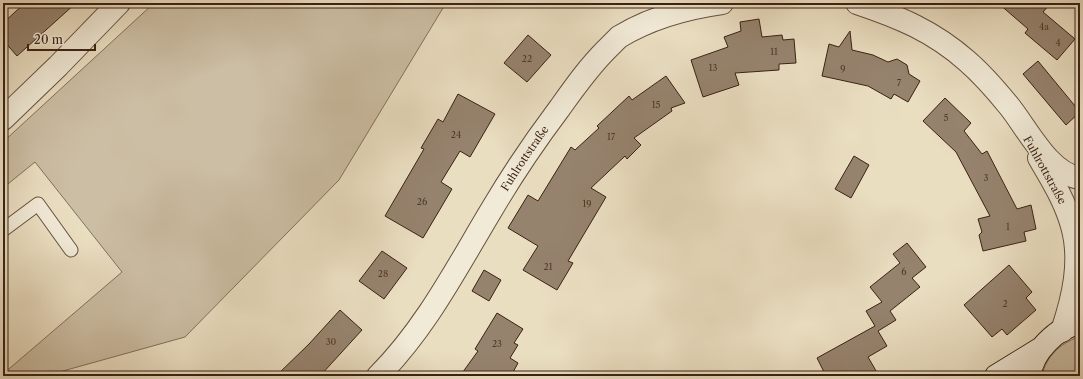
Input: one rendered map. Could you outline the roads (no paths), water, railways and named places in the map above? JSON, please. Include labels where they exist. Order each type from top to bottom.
[{"type":"street","points":[[3,119],[58,66],[119,3]]},
{"type":"street","name":"Fuhlrottstraße","points":[[378,376],[422,323],[446,289],[492,208],[530,150],[578,82],[598,58],[618,38],[650,21],[681,10],[722,3]]},
{"type":"street","name":"Fuhlrottstraße","points":[[857,3],[908,22],[927,31],[968,61],[1009,106],[1045,155],[1066,174],[1080,178]]},
{"type":"street","name":"Fuhlrottstraße","points":[[1009,106],[1057,190],[1073,228],[1076,271],[1070,309],[1071,327]]},
{"type":"street","points":[[996,376],[1040,349],[1050,340],[1071,327]]},
{"type":"street","points":[[1030,376],[1033,361],[1040,349]]},
{"type":"lane","points":[[3,230],[38,204],[71,250]]}]
